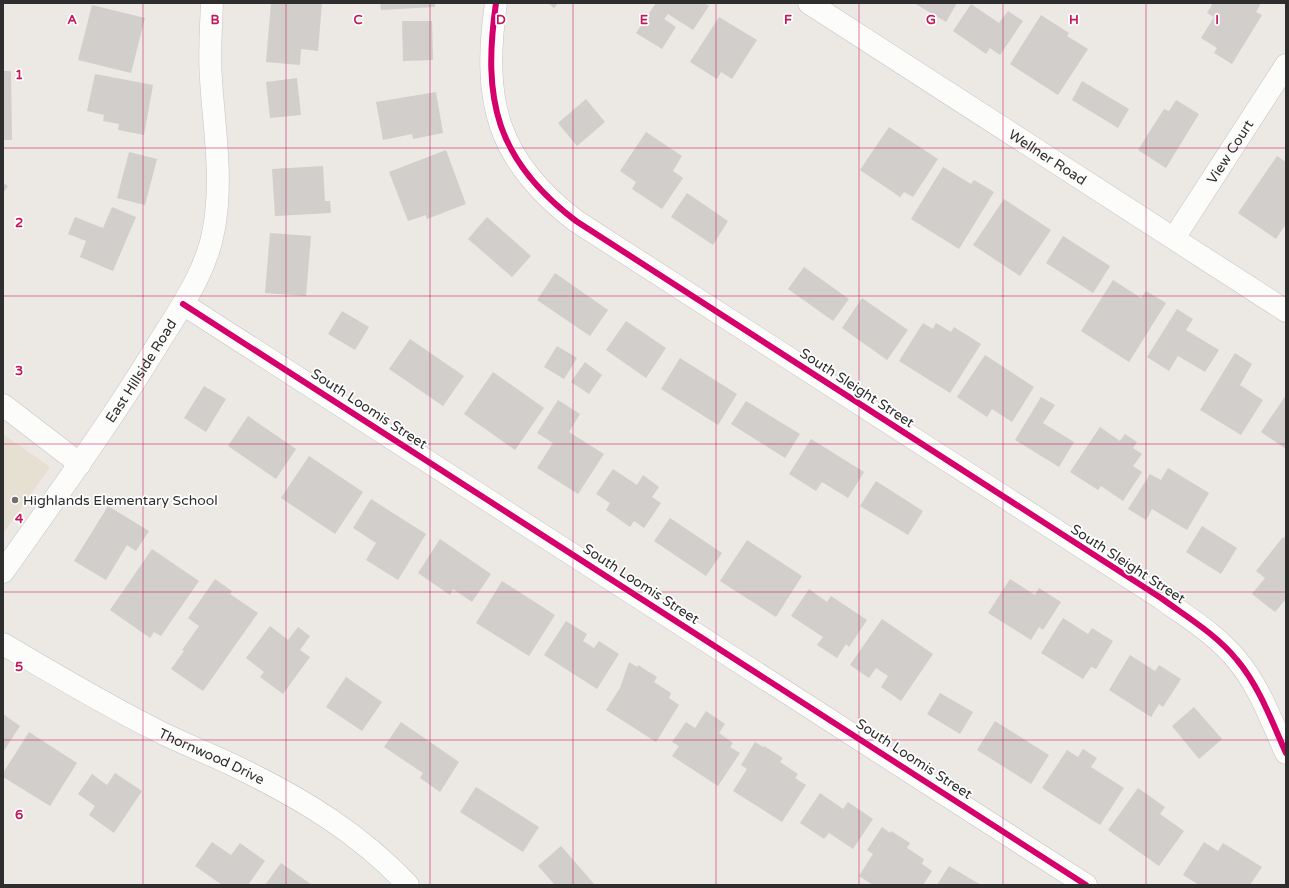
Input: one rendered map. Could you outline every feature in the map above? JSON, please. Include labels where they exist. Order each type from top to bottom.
[{"type":"street","name":"East Hillside Road","points":[[3,572],[80,464],[133,385],[198,279],[205,262],[214,228],[218,184],[218,155],[211,78],[210,38],[212,3]]},
{"type":"street","name":"South Sleight Street","points":[[496,3],[491,64],[493,96],[501,127],[521,166],[538,187],[560,209],[590,230],[1154,594],[1214,638],[1236,658],[1244,669],[1265,705],[1286,753]]},
{"type":"street","name":"Wellner Road","points":[[809,3],[1286,311]]},
{"type":"street","name":"View Court","points":[[1174,238],[1286,65]]},
{"type":"street","name":"South Loomis Street","points":[[183,304],[1086,885]]},
{"type":"street","points":[[3,405],[80,464]]},
{"type":"street","name":"Thornwood Drive","points":[[3,644],[102,702],[158,731],[245,771],[310,806],[364,843],[408,885]]},
{"type":"shaded area","name":"Highlands Elementary School","points":[[3,434],[50,467],[3,534]]},
{"type":"building","points":[[271,3],[322,3],[318,51],[301,49],[300,65],[266,62]]},
{"type":"building","points":[[380,3],[435,3],[435,7],[381,10]]},
{"type":"building","points":[[548,3],[558,3],[554,8]]},
{"type":"building","points":[[656,3],[704,3],[709,6],[693,30],[668,14],[664,19],[676,27],[662,49],[636,33]]},
{"type":"building","points":[[914,3],[957,3],[946,22]]},
{"type":"building","points":[[1213,3],[1261,3],[1256,12],[1262,15],[1232,64],[1214,53],[1217,48],[1201,38],[1214,17],[1207,13]]},
{"type":"building","points":[[971,4],[999,23],[1008,11],[1023,21],[1000,55],[990,48],[986,54],[953,31]]},
{"type":"building","points":[[92,5],[145,18],[131,73],[78,60]]},
{"type":"building","points":[[1041,15],[1069,33],[1067,36],[1088,49],[1058,95],[1010,64]]},
{"type":"building","points":[[719,17],[757,40],[732,79],[721,72],[717,79],[690,62]]},
{"type":"building","points":[[402,21],[432,21],[433,60],[403,61]]},
{"type":"building","points":[[3,71],[11,71],[12,140],[3,140]]},
{"type":"building","points":[[95,74],[153,85],[144,135],[118,130],[119,124],[103,121],[104,115],[87,111]]},
{"type":"building","points":[[297,78],[301,115],[270,118],[266,82]]},
{"type":"building","points":[[1082,81],[1129,109],[1118,128],[1072,100]]},
{"type":"building","points":[[436,92],[443,133],[413,139],[412,134],[383,140],[376,102]]},
{"type":"building","points":[[586,99],[605,122],[577,146],[558,123]]},
{"type":"building","points":[[1176,100],[1199,114],[1166,168],[1138,150],[1164,109],[1169,111]]},
{"type":"building","points":[[889,127],[938,159],[913,197],[904,192],[900,197],[860,170]]},
{"type":"building","points":[[646,132],[682,156],[673,171],[683,178],[662,209],[632,189],[636,182],[620,171]]},
{"type":"building","points":[[446,150],[466,204],[427,219],[426,215],[408,221],[389,172]]},
{"type":"building","points":[[129,152],[157,159],[145,205],[117,198]]},
{"type":"building","points":[[1277,156],[1286,162],[1286,224],[1276,239],[1238,213]]},
{"type":"building","points":[[323,166],[325,201],[330,201],[331,213],[275,216],[272,169]]},
{"type":"building","points":[[943,167],[971,184],[974,180],[994,192],[959,249],[911,219]]},
{"type":"building","points":[[3,183],[8,186],[3,193]]},
{"type":"building","points":[[687,193],[728,221],[713,245],[671,217]]},
{"type":"building","points":[[1004,199],[1051,230],[1020,276],[973,245]]},
{"type":"building","points":[[112,207],[136,217],[113,271],[80,257],[86,241],[68,234],[75,217],[103,228]]},
{"type":"building","points":[[487,217],[531,256],[512,277],[468,239]]},
{"type":"building","points":[[270,233],[311,236],[306,296],[265,293]]},
{"type":"building","points":[[1063,236],[1110,266],[1093,293],[1046,263]]},
{"type":"building","points":[[804,267],[849,299],[833,321],[788,289]]},
{"type":"building","points":[[555,273],[608,310],[590,336],[537,300]]},
{"type":"building","points":[[1113,280],[1141,298],[1146,291],[1166,303],[1129,362],[1081,331]]},
{"type":"building","points":[[862,298],[908,330],[887,360],[842,328]]},
{"type":"building","points":[[1177,309],[1193,319],[1186,330],[1219,350],[1205,372],[1178,356],[1169,371],[1147,357]]},
{"type":"building","points":[[342,311],[369,327],[355,350],[328,334]]},
{"type":"building","points":[[626,321],[666,348],[646,378],[606,350]]},
{"type":"building","points":[[923,323],[933,329],[936,323],[951,332],[954,327],[981,344],[950,393],[899,361]]},
{"type":"building","points":[[410,339],[464,376],[443,406],[389,369]]},
{"type":"building","points":[[557,346],[577,358],[564,379],[544,367]]},
{"type":"building","points":[[1235,353],[1252,364],[1240,385],[1263,400],[1241,435],[1200,410]]},
{"type":"building","points":[[985,355],[1034,387],[1012,422],[992,409],[987,417],[957,397]]},
{"type":"building","points":[[680,358],[737,394],[718,425],[661,389]]},
{"type":"building","points":[[585,362],[602,375],[589,394],[571,382]]},
{"type":"building","points":[[493,372],[544,408],[515,450],[464,414]]},
{"type":"building","points":[[204,386],[226,399],[206,432],[184,418]]},
{"type":"building","points":[[1286,395],[1286,449],[1261,432]]},
{"type":"building","points":[[1041,397],[1055,405],[1043,423],[1074,442],[1059,467],[1015,440]]},
{"type":"building","points":[[558,400],[580,414],[569,432],[604,454],[578,494],[537,468],[553,443],[537,433]]},
{"type":"building","points":[[746,401],[800,434],[785,458],[731,424]]},
{"type":"building","points":[[248,416],[296,449],[276,479],[228,446]]},
{"type":"building","points":[[1100,427],[1120,441],[1125,434],[1137,442],[1133,448],[1142,454],[1133,466],[1142,472],[1123,501],[1101,486],[1098,490],[1070,472]]},
{"type":"building","points":[[811,439],[864,472],[848,498],[822,482],[816,491],[789,474]]},
{"type":"building","points":[[309,456],[363,492],[335,534],[281,498]]},
{"type":"building","points":[[1168,468],[1209,493],[1187,530],[1152,509],[1146,520],[1128,509],[1150,474],[1161,480]]},
{"type":"building","points":[[613,469],[637,485],[643,475],[659,487],[652,497],[661,503],[644,528],[634,521],[630,527],[606,510],[610,503],[596,494]]},
{"type":"building","points":[[876,481],[923,511],[908,535],[860,506]]},
{"type":"building","points":[[371,499],[426,534],[398,580],[366,560],[376,543],[353,528]]},
{"type":"building","points":[[108,506],[149,531],[136,551],[127,545],[106,580],[74,561]]},
{"type":"building","points":[[670,518],[722,553],[706,576],[654,541]]},
{"type":"building","points":[[1202,526],[1237,548],[1221,574],[1186,552]]},
{"type":"building","points":[[1283,537],[1286,539],[1286,599],[1275,612],[1252,594],[1265,578],[1256,571]]},
{"type":"building","points":[[440,539],[491,574],[472,602],[453,589],[450,595],[418,573]]},
{"type":"building","points":[[747,540],[802,576],[776,617],[720,581]]},
{"type":"building","points":[[152,549],[199,581],[161,636],[154,632],[150,638],[110,610]]},
{"type":"building","points":[[215,579],[232,591],[230,594],[258,613],[203,691],[171,669],[199,626],[188,618]]},
{"type":"building","points":[[1010,579],[1035,595],[1039,588],[1061,602],[1043,630],[1039,627],[1031,640],[988,613]]},
{"type":"building","points":[[502,581],[555,615],[529,656],[476,623]]},
{"type":"building","points":[[809,589],[827,602],[831,596],[867,620],[849,647],[846,644],[837,658],[817,645],[823,637],[791,616]]},
{"type":"building","points":[[1063,618],[1088,634],[1092,628],[1113,641],[1096,669],[1091,667],[1083,679],[1041,653]]},
{"type":"building","points":[[882,619],[933,654],[901,701],[881,687],[888,676],[876,668],[869,678],[850,665]]},
{"type":"building","points":[[566,621],[587,634],[583,641],[594,648],[599,641],[619,654],[597,689],[544,655]]},
{"type":"building","points":[[270,626],[288,640],[298,627],[310,636],[300,650],[310,657],[283,694],[260,677],[264,672],[246,658]]},
{"type":"building","points":[[1130,655],[1155,671],[1159,665],[1181,679],[1163,707],[1159,704],[1151,717],[1109,690]]},
{"type":"building","points":[[629,662],[637,667],[638,665],[657,677],[654,682],[671,693],[669,698],[679,705],[656,742],[606,710],[620,688]]},
{"type":"building","points":[[346,677],[382,702],[362,731],[326,707]]},
{"type":"building","points":[[940,693],[973,712],[960,734],[927,714]]},
{"type":"building","points":[[1194,707],[1222,739],[1199,759],[1172,726]]},
{"type":"building","points":[[706,711],[725,724],[719,733],[733,743],[730,747],[740,753],[718,786],[672,756],[679,746],[672,742],[686,722],[695,728]]},
{"type":"building","points":[[3,714],[20,726],[3,752]]},
{"type":"building","points":[[995,721],[1049,755],[1031,784],[977,750]]},
{"type":"building","points":[[401,722],[459,762],[440,792],[420,778],[423,773],[384,747]]},
{"type":"building","points":[[29,732],[77,763],[50,806],[3,777],[3,773]]},
{"type":"building","points":[[755,742],[783,758],[780,762],[798,774],[795,778],[806,785],[782,822],[733,791],[747,769],[741,765]]},
{"type":"building","points":[[1083,749],[1097,758],[1091,767],[1124,788],[1100,825],[1042,788],[1067,750],[1078,757]]},
{"type":"building","points":[[115,773],[142,791],[114,833],[89,815],[95,806],[78,794],[92,774],[107,785]]},
{"type":"building","points":[[476,787],[539,827],[523,852],[460,812]]},
{"type":"building","points":[[1138,788],[1165,807],[1160,814],[1184,831],[1159,866],[1108,830]]},
{"type":"building","points":[[820,793],[843,809],[848,802],[873,819],[853,849],[829,833],[824,839],[800,823]]},
{"type":"building","points":[[882,827],[890,833],[891,831],[910,843],[907,848],[924,859],[922,864],[932,871],[923,885],[873,885],[859,876],[873,854],[867,850]]},
{"type":"building","points":[[212,842],[231,855],[240,843],[265,861],[248,885],[222,885],[195,866]]},
{"type":"building","points":[[1204,842],[1218,851],[1223,843],[1262,867],[1250,885],[1199,885],[1183,875]]},
{"type":"building","points":[[561,846],[595,885],[555,885],[538,866]]},
{"type":"building","points":[[281,863],[312,885],[265,885]]},
{"type":"building","points":[[949,866],[981,885],[937,885]]},
{"type":"cycle path","points":[[496,3],[492,38],[491,69],[494,99],[501,126],[512,151],[528,175],[549,198],[576,221],[1161,598],[1201,627],[1220,642],[1245,670],[1264,705],[1286,753]]},
{"type":"cycle path","points":[[183,304],[1086,885]]},
{"type":"place","name":"Highlands Elementary School","points":[[15,500]]}]
